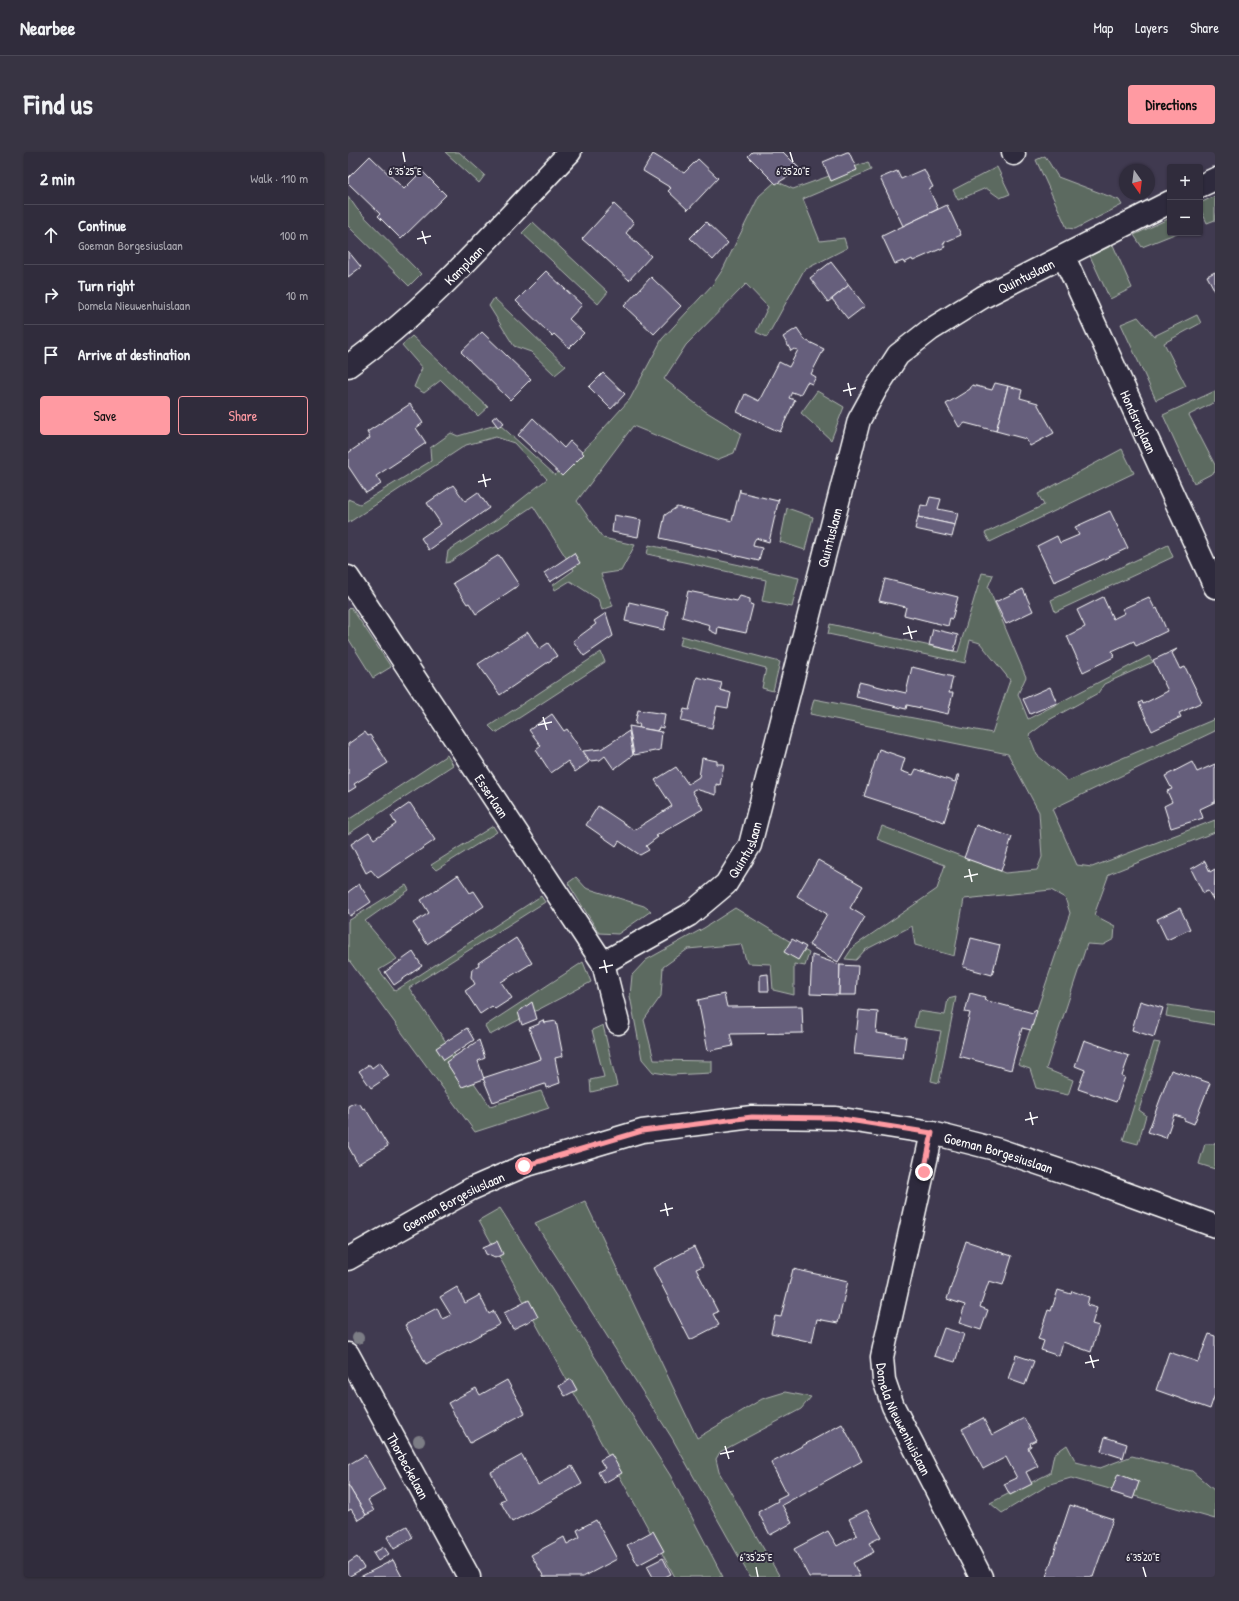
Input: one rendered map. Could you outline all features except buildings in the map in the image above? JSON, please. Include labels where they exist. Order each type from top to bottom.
[{"type":"street","name":"Kamplaan","points":[[348,366],[378,344],[430,299],[570,152]]},
{"type":"street","points":[[1203,185],[1215,179]]},
{"type":"street","name":"Quintuslaan","points":[[603,963],[689,915],[726,884],[750,845],[859,420],[876,389],[898,355],[930,330],[983,297],[1167,204]]},
{"type":"street","name":"Hondsruglaan","points":[[1064,257],[1215,587]]},
{"type":"street","name":"Esserlaan","points":[[348,577],[603,963],[618,1023]]},
{"type":"street","name":"Goeman Borgesiuslaan","points":[[348,1259],[471,1189],[524,1166],[642,1131],[752,1117],[836,1118],[932,1133],[1006,1153],[1097,1183],[1215,1226]]},
{"type":"street","name":"Domela Nieuwenhuislaan","points":[[932,1133],[882,1357],[884,1380],[893,1406],[982,1577]]},
{"type":"street","name":"Thorbeckelaan","points":[[348,1354],[469,1577]]},
{"type":"green space","points":[[445,152],[459,152],[485,175],[479,183]]},
{"type":"green space","points":[[1045,156],[1058,177],[1119,200],[1122,205],[1075,229],[1067,228],[1036,160]]},
{"type":"green space","points":[[868,162],[871,170],[803,199],[820,241],[844,238],[847,248],[804,270],[767,337],[756,332],[768,307],[746,284],[686,345],[664,379],[705,411],[741,433],[734,453],[716,460],[633,426],[577,501],[603,538],[635,545],[621,571],[601,574],[613,606],[602,610],[598,599],[570,581],[555,590],[553,585],[574,570],[533,506],[450,562],[446,563],[448,551],[494,521],[547,479],[514,443],[496,437],[466,445],[348,523],[348,499],[360,504],[431,461],[430,448],[451,433],[458,436],[499,424],[555,475],[587,447],[630,399],[662,339],[713,284],[723,269],[759,196],[776,181],[793,189]]},
{"type":"green space","points":[[997,167],[1010,194],[1000,198],[986,188],[958,200],[953,190]]},
{"type":"green space","points":[[348,196],[357,209],[421,274],[409,286],[348,226]]},
{"type":"green space","points":[[1215,196],[1215,220],[1207,223],[1203,214],[1203,202]]},
{"type":"green space","points":[[1167,219],[1167,236],[1170,236],[1142,247],[1134,235]]},
{"type":"green space","points":[[533,222],[608,292],[598,304],[522,233]]},
{"type":"green space","points":[[1113,245],[1132,288],[1110,299],[1090,256]]},
{"type":"green space","points":[[494,298],[566,366],[555,375],[531,352],[514,346],[489,306]]},
{"type":"green space","points":[[1197,315],[1201,323],[1164,343],[1186,386],[1156,400],[1121,324],[1138,317],[1154,336]]},
{"type":"green space","points":[[412,336],[488,407],[478,416],[441,380],[424,393],[414,387],[422,368],[402,345]]},
{"type":"green space","points":[[817,391],[844,407],[831,440],[801,413]]},
{"type":"green space","points":[[1215,391],[1215,402],[1189,415],[1215,465],[1215,472],[1194,483],[1163,415]]},
{"type":"green space","points":[[1122,449],[1134,473],[990,542],[985,533],[1044,505],[1038,494]]},
{"type":"green space","points":[[787,508],[813,517],[805,550],[780,542]]},
{"type":"green space","points":[[649,545],[799,578],[792,607],[762,601],[766,580],[647,554]]},
{"type":"green space","points":[[1168,545],[1173,557],[1055,612],[1051,600]]},
{"type":"green space","points":[[982,573],[993,575],[988,587],[1026,677],[1018,694],[1028,719],[1149,656],[1153,662],[1104,684],[1098,693],[1049,720],[1029,735],[1037,755],[1068,781],[1215,719],[1215,731],[1052,809],[1077,865],[1092,867],[1215,820],[1215,832],[1109,874],[1094,915],[1115,926],[1114,939],[1103,945],[1087,944],[1046,1069],[1073,1080],[1068,1095],[1036,1088],[1030,1069],[1018,1065],[1070,913],[1065,898],[1051,890],[964,899],[954,956],[915,945],[912,926],[865,950],[856,960],[845,959],[853,947],[937,889],[945,865],[877,839],[882,826],[1005,873],[1037,870],[1042,857],[1039,812],[1008,754],[810,714],[814,699],[992,733],[1010,680],[980,643],[970,640],[965,663],[828,634],[830,624],[958,652]]},
{"type":"green space","points":[[351,607],[391,667],[373,678],[348,638],[348,610]]},
{"type":"green space","points":[[682,636],[780,662],[773,691],[762,688],[766,668],[680,645]]},
{"type":"green space","points":[[601,652],[605,662],[496,733],[489,726]]},
{"type":"green space","points":[[447,755],[453,765],[348,834],[348,820]]},
{"type":"green space","points":[[493,826],[497,832],[436,870],[431,865]]},
{"type":"green space","points":[[576,877],[586,888],[644,906],[651,911],[618,934],[599,933],[568,883]]},
{"type":"green space","points":[[406,885],[409,890],[365,921],[397,959],[379,970],[395,991],[541,896],[545,902],[409,988],[490,1106],[541,1091],[549,1108],[475,1132],[348,959],[348,921]]},
{"type":"green space","points":[[735,908],[809,953],[805,966],[794,964],[794,995],[773,990],[771,964],[747,963],[741,944],[688,949],[663,967],[661,996],[644,1020],[654,1060],[712,1061],[712,1073],[671,1075],[653,1072],[642,1059],[630,996],[632,975],[646,960],[704,928]]},
{"type":"green space","points":[[583,962],[591,982],[490,1035],[485,1026]]},
{"type":"green space","points":[[956,997],[939,1083],[931,1081],[941,1031],[914,1027],[918,1011],[945,1015],[948,999]]},
{"type":"green space","points":[[1168,1005],[1215,1012],[1215,1025],[1166,1016]]},
{"type":"green space","points":[[603,1025],[617,1086],[591,1092],[590,1080],[604,1077],[592,1030]]},
{"type":"green space","points":[[1154,1042],[1160,1043],[1139,1110],[1146,1115],[1138,1144],[1123,1140]]},
{"type":"green space","points":[[1215,1142],[1215,1169],[1199,1164],[1205,1144],[1214,1144]]},
{"type":"green space","points":[[585,1201],[697,1438],[762,1399],[785,1392],[811,1397],[801,1409],[720,1452],[716,1459],[719,1472],[780,1577],[750,1577],[672,1438],[535,1223]]},
{"type":"green space","points":[[500,1208],[670,1475],[723,1577],[675,1577],[479,1220]]},
{"type":"green space","points":[[1067,1445],[1076,1462],[1100,1468],[1132,1456],[1192,1471],[1215,1491],[1215,1519],[1071,1478],[1050,1484],[1002,1513],[990,1503],[1050,1473],[1054,1454]]},
{"type":"route","points":[[524,1166],[642,1131],[752,1117],[836,1118],[932,1133],[924,1172]]}]
